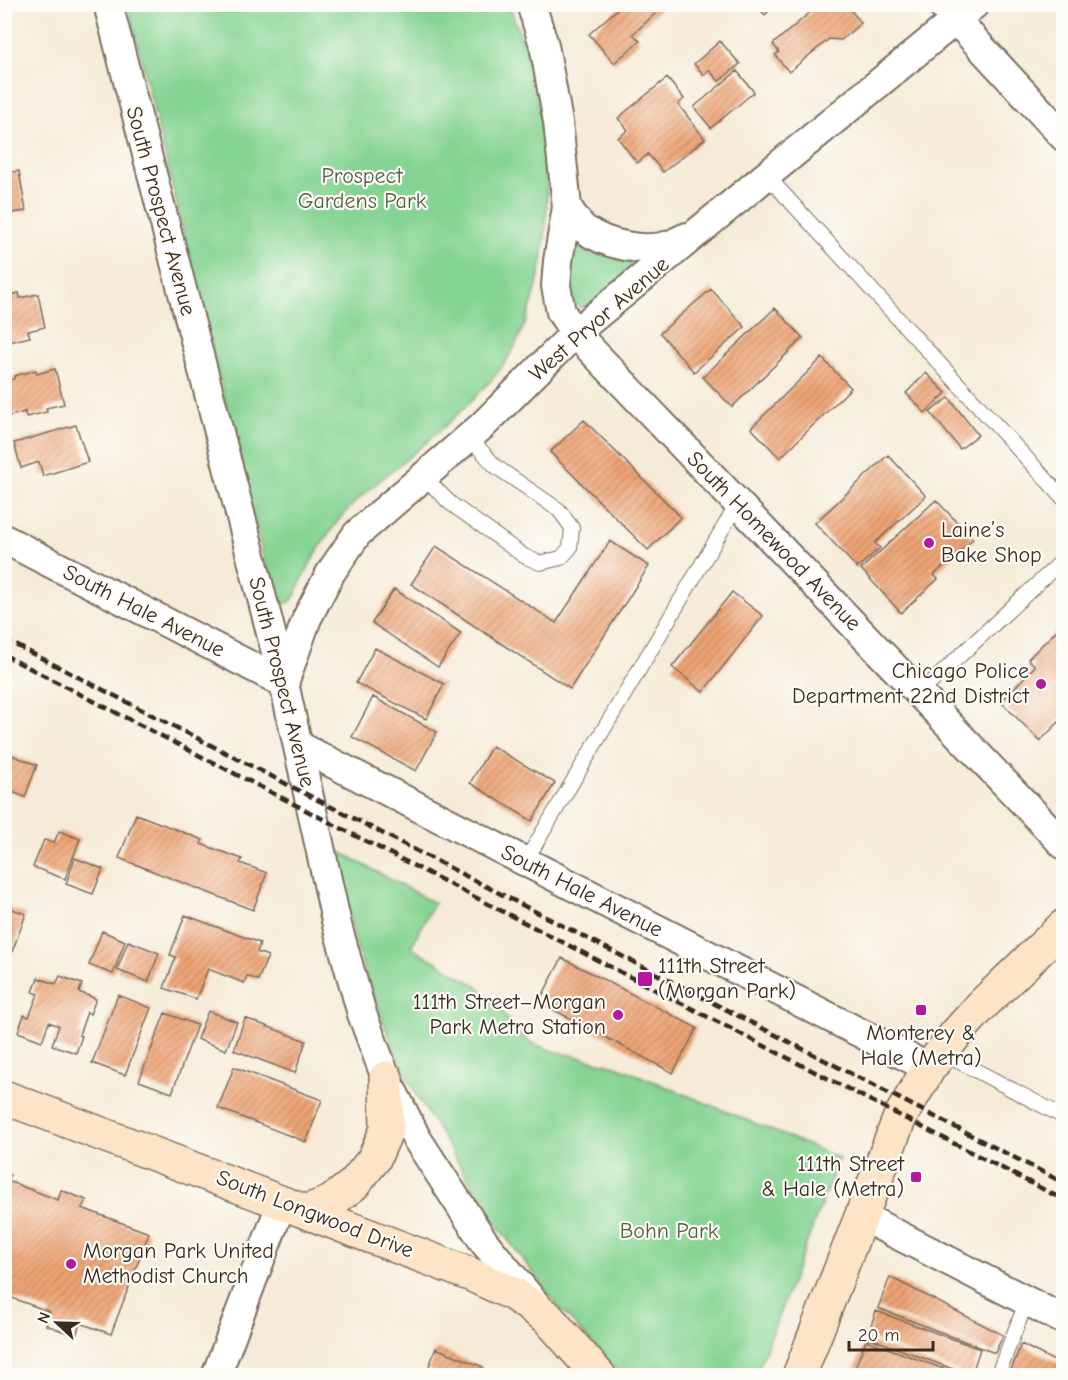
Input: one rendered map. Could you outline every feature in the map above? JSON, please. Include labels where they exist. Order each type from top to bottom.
[{"type":"street","name":"South Prospect Avenue","points":[[108,4],[284,682],[337,925],[362,1014],[386,1078],[417,1139],[484,1242],[547,1317]]},
{"type":"street","name":"South Homewood Avenue","points":[[531,4],[544,45],[558,122],[567,207],[556,286],[561,312],[575,333],[1064,844]]},
{"type":"street","name":"West Pryor Avenue","points":[[284,682],[307,618],[331,572],[357,534],[469,437],[575,333],[767,176],[957,10]]},
{"type":"street","points":[[957,10],[1064,137]]},
{"type":"street","points":[[567,207],[583,228],[604,239],[627,246],[669,245],[701,231]]},
{"type":"street","name":"South Hale Avenue","points":[[4,539],[284,682]]},
{"type":"street","name":"South Hale Avenue","points":[[299,746],[525,862],[935,1060]]},
{"type":"street","points":[[799,1376],[900,1117],[935,1060],[982,1005],[1064,926]]},
{"type":"street","points":[[216,1376],[294,1206],[331,1202],[354,1184],[374,1159],[387,1129],[386,1078]]},
{"type":"street","name":"South Longwood Drive","points":[[4,1097],[294,1206],[472,1275],[513,1294],[547,1317],[597,1374]]},
{"type":"street","points":[[861,1216],[1064,1320]]},
{"type":"lane","points":[[767,176],[1064,499]]},
{"type":"lane","points":[[423,476],[450,503],[524,556],[540,563],[561,558],[570,548],[572,528],[560,510],[495,466],[469,437]]},
{"type":"lane","points":[[525,862],[738,503]]},
{"type":"lane","points":[[920,693],[1064,560]]},
{"type":"lane","points":[[935,1060],[1064,1118]]},
{"type":"lane","points":[[997,1376],[1027,1301]]},
{"type":"green space","name":"Prospect Gardens Park","points":[[128,5],[509,5],[523,44],[542,128],[546,172],[546,216],[542,259],[533,300],[518,340],[500,369],[469,403],[344,513],[318,550],[295,596],[288,603],[275,601],[272,593]]},
{"type":"green space","points":[[580,243],[598,253],[631,264],[630,271],[592,303],[581,308],[570,301],[568,287],[571,263]]},
{"type":"green space","name":"Bohn Park","points":[[335,849],[434,903],[411,947],[477,986],[494,1001],[518,1034],[532,1043],[550,1050],[616,1066],[839,1158],[756,1375],[621,1375],[559,1307],[496,1224],[417,1096],[394,1050],[355,941]]},
{"type":"building","points":[[623,4],[666,4],[633,34],[640,41],[614,63],[589,34]]},
{"type":"building","points":[[755,4],[776,4],[765,15]]},
{"type":"building","points":[[820,4],[846,4],[861,23],[841,40],[829,39],[789,72],[775,55],[779,52],[773,44]]},
{"type":"building","points":[[720,41],[740,64],[719,81],[709,70],[704,75],[694,64]]},
{"type":"building","points":[[737,71],[754,92],[711,128],[694,107]]},
{"type":"building","points":[[667,78],[684,99],[678,104],[705,139],[663,172],[648,154],[637,163],[618,138],[628,130],[618,118]]},
{"type":"building","points":[[19,171],[26,211],[5,214],[5,173]]},
{"type":"building","points":[[711,289],[745,327],[694,372],[660,333]]},
{"type":"building","points":[[19,293],[20,298],[38,294],[45,327],[28,331],[30,337],[9,342],[7,337],[4,337],[4,296]]},
{"type":"building","points":[[775,308],[803,338],[732,407],[703,377]]},
{"type":"building","points":[[822,358],[851,388],[780,458],[751,428]]},
{"type":"building","points":[[55,369],[64,404],[46,408],[47,412],[26,417],[25,412],[6,417],[4,381],[36,370],[37,374]]},
{"type":"building","points":[[926,373],[946,393],[925,413],[906,393]]},
{"type":"building","points":[[949,398],[978,435],[960,449],[930,412]]},
{"type":"building","points":[[584,420],[681,517],[648,550],[550,452]]},
{"type":"building","points":[[76,425],[88,462],[43,476],[39,462],[21,468],[14,443]]},
{"type":"building","points":[[888,455],[926,496],[875,543],[880,548],[857,568],[815,523]]},
{"type":"building","points":[[936,500],[973,539],[934,575],[938,579],[901,613],[861,569]]},
{"type":"building","points":[[610,541],[649,566],[570,689],[411,584],[436,546],[556,623]]},
{"type":"building","points":[[394,589],[461,633],[438,667],[372,623]]},
{"type":"building","points":[[732,592],[763,616],[703,692],[672,667]]},
{"type":"building","name":"Chicago Police Department 22nd District","points":[[1064,623],[1064,717],[1040,741],[1001,702],[1035,666],[1028,659]]},
{"type":"building","points":[[375,648],[444,684],[426,719],[356,683]]},
{"type":"building","points":[[373,697],[437,732],[416,771],[352,737]]},
{"type":"building","points":[[492,746],[555,783],[532,821],[470,783]]},
{"type":"building","points":[[9,754],[37,765],[25,797],[4,789],[4,764]]},
{"type":"building","points":[[136,814],[203,840],[201,844],[242,859],[240,863],[267,873],[253,910],[119,858]]},
{"type":"building","points":[[59,831],[80,839],[65,879],[33,867],[44,840],[54,843]]},
{"type":"building","points":[[75,858],[103,869],[93,894],[66,884]]},
{"type":"building","points":[[4,906],[26,914],[5,971],[4,971]]},
{"type":"building","points":[[185,915],[260,943],[257,952],[268,956],[258,980],[247,976],[244,983],[208,969],[196,999],[164,988],[176,957],[170,955]]},
{"type":"building","points":[[102,931],[125,941],[113,974],[89,965]]},
{"type":"building","points":[[128,941],[159,953],[148,982],[117,970]]},
{"type":"building","name":"111th Street–Morgan Park Metra Station","points":[[562,958],[697,1028],[673,1073],[539,1002]]},
{"type":"building","points":[[60,976],[82,984],[79,992],[96,999],[90,1014],[87,1012],[76,1053],[52,1045],[59,1026],[49,1022],[42,1041],[18,1032],[24,1015],[29,1017],[38,994],[33,992],[38,978],[56,984]]},
{"type":"building","points":[[118,995],[151,1008],[125,1075],[92,1063]]},
{"type":"building","points":[[208,1011],[237,1022],[226,1050],[197,1039]]},
{"type":"building","points":[[165,1013],[197,1025],[172,1093],[139,1081]]},
{"type":"building","points":[[245,1018],[306,1041],[295,1073],[234,1050]]},
{"type":"building","points":[[234,1067],[322,1100],[306,1142],[218,1108]]},
{"type":"building","name":"Morgan Park United Methodist Church","points":[[4,1173],[10,1175],[8,1181],[58,1200],[61,1190],[86,1200],[82,1208],[149,1233],[111,1334],[80,1323],[76,1336],[46,1325],[50,1312],[4,1295]]},
{"type":"building","points":[[890,1277],[1003,1335],[995,1353],[878,1308]]},
{"type":"building","points":[[876,1311],[980,1349],[971,1376],[867,1337]]},
{"type":"building","points":[[866,1340],[960,1376],[875,1376],[855,1368]]},
{"type":"building","points":[[1021,1344],[1064,1366],[1064,1376],[1009,1376]]},
{"type":"building","points":[[436,1348],[483,1367],[482,1370],[496,1376],[445,1376],[428,1369]]},
{"type":"railway","points":[[4,639],[1064,1183]]},
{"type":"railway","points":[[4,655],[1064,1200]]},
{"type":"place","name":"Laine’s Bake Shop","points":[[929,543]]},
{"type":"place","name":"Chicago Police Department 22nd District","points":[[1041,684]]},
{"type":"place","name":"111th Street (Morgan Park)","points":[[645,979]]},
{"type":"place","name":"Monterey & Hale (Metra)","points":[[921,1010]]},
{"type":"place","name":"111th Street–Morgan Park Metra Station","points":[[618,1015]]},
{"type":"place","name":"111th Street & Hale (Metra)","points":[[916,1177]]},
{"type":"place","name":"Morgan Park United Methodist Church","points":[[71,1264]]}]
